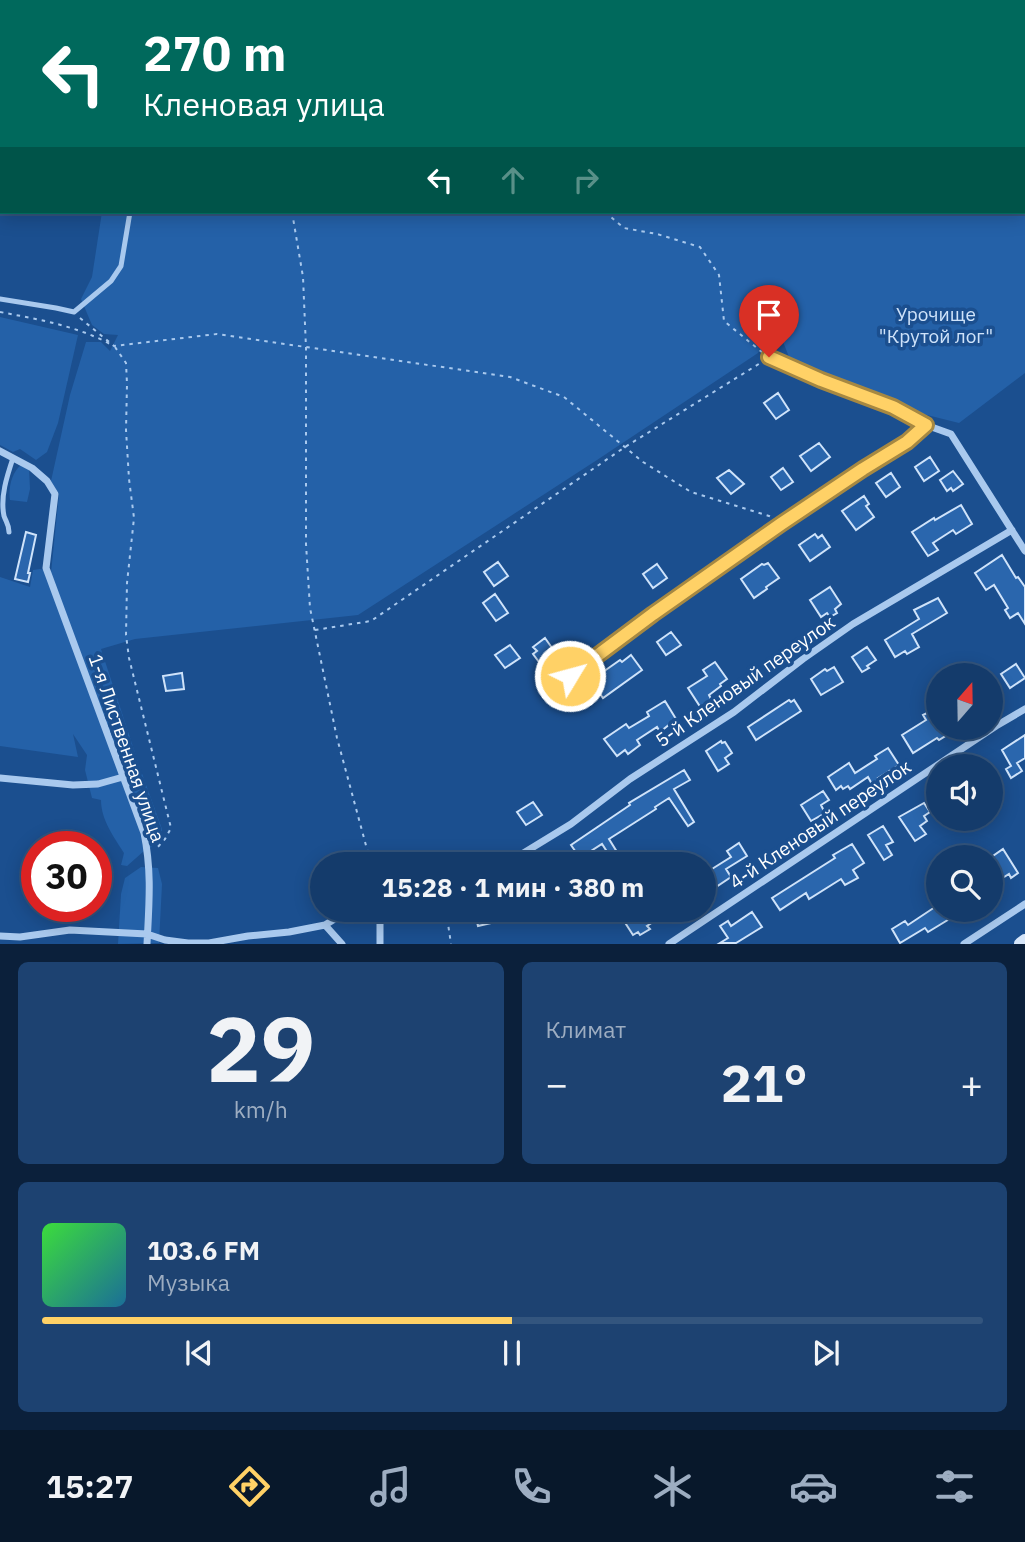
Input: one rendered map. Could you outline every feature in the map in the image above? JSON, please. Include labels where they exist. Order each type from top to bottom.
[{"type":"street","points":[[769,357],[893,407],[926,425],[951,434],[1025,551]]},
{"type":"street","points":[[570,676],[781,524],[907,442],[926,425]]},
{"type":"street","points":[[0,451],[13,458]]},
{"type":"street","name":"1-я Лиственная улица","points":[[13,458],[32,468],[47,481],[55,494],[46,568],[144,833],[150,880],[147,943]]},
{"type":"street","name":"5-й Кленовый переулок","points":[[525,852],[571,824],[630,779],[734,712],[853,624],[1012,530]]},
{"type":"street","name":"4-й Кленовый переулок","points":[[668,943],[1025,709]]},
{"type":"street","points":[[0,778],[73,785],[98,784],[123,777]]},
{"type":"street","points":[[964,943],[1025,904]]},
{"type":"street","points":[[0,936],[20,937],[70,930],[147,934],[165,940],[209,943],[325,925],[330,922]]},
{"type":"street","points":[[380,922],[380,943]]},
{"type":"street","points":[[325,925],[342,943]]},
{"type":"lane","points":[[0,299],[74,312],[111,281],[121,266],[130,214]]},
{"type":"lane","points":[[9,532],[3,498],[4,484],[13,458]]},
{"type":"path","points":[[292,214],[303,277],[306,348],[306,544],[310,608],[337,738],[368,852]]},
{"type":"path","points":[[315,630],[371,621],[625,447],[769,357],[724,321],[719,275],[700,247],[657,234],[624,228],[607,214]]},
{"type":"path","points":[[0,312],[96,336],[114,346],[217,334],[510,377],[564,397],[643,462],[691,492],[769,516],[781,524]]},
{"type":"path","points":[[74,312],[114,346],[126,363],[126,430],[134,518],[127,583],[126,635],[171,828],[149,858]]},
{"type":"path","points":[[448,922],[451,943]]},
{"type":"green space","name":"Урочище \"Крутой лог\"","points":[[102,214],[1025,214],[1025,373],[959,423],[915,412],[789,357],[780,334],[792,304],[758,353],[358,615],[135,639],[101,649],[162,829],[162,841],[150,848],[51,573],[59,494],[51,481],[70,395],[86,342],[101,342],[110,351],[118,335],[104,334],[92,325],[81,299],[92,277]]},
{"type":"green space","points":[[0,317],[78,335],[58,423],[47,452],[36,460],[20,449],[13,452],[0,445]]},
{"type":"green space","points":[[21,465],[29,468],[30,489],[27,502],[10,500],[11,481]]},
{"type":"green space","points":[[33,570],[44,570],[139,828],[144,851],[127,866],[121,865],[124,853],[106,821],[101,800],[92,798],[85,770],[87,755],[73,734],[78,757],[0,746],[0,577],[30,587]]},
{"type":"green space","points":[[141,867],[158,868],[162,884],[159,943],[118,944],[121,894],[125,878]]},
{"type":"building","points":[[778,393],[789,410],[776,419],[764,403]]},
{"type":"building","points":[[819,443],[830,457],[811,471],[800,456]]},
{"type":"building","points":[[930,457],[939,471],[924,481],[915,467]]},
{"type":"building","points":[[783,468],[793,482],[781,490],[771,477]]},
{"type":"building","points":[[729,470],[744,484],[731,494],[717,478]]},
{"type":"building","points":[[953,471],[963,484],[953,491],[951,488],[947,491],[940,480]]},
{"type":"building","points":[[891,473],[900,487],[886,497],[876,483]]},
{"type":"building","points":[[864,496],[869,504],[866,506],[874,517],[856,530],[842,511]]},
{"type":"building","points":[[961,505],[972,524],[956,534],[953,530],[933,543],[938,550],[928,556],[912,532]]},
{"type":"building","points":[[26,532],[36,535],[28,582],[15,579]]},
{"type":"building","points":[[815,534],[818,538],[822,535],[830,547],[810,561],[799,545]]},
{"type":"building","points":[[1002,555],[1025,587],[1025,624],[1018,613],[1010,618],[1005,610],[1008,608],[994,585],[986,590],[975,573]]},
{"type":"building","points":[[498,562],[508,576],[494,586],[484,572]]},
{"type":"building","points":[[768,563],[779,578],[754,598],[741,579],[762,564]]},
{"type":"building","points":[[657,564],[667,578],[653,588],[643,574]]},
{"type":"building","points":[[830,587],[841,604],[835,609],[837,613],[830,617],[827,613],[821,617],[810,600]]},
{"type":"building","points":[[495,594],[508,613],[496,621],[483,603]]},
{"type":"building","points":[[938,598],[947,613],[912,634],[919,647],[895,657],[885,640],[919,619],[914,610]]},
{"type":"building","points":[[671,632],[681,645],[666,655],[657,642]]},
{"type":"building","points":[[545,638],[557,655],[545,664],[542,659],[539,662],[533,654],[537,651],[533,647]]},
{"type":"building","points":[[510,645],[520,658],[505,668],[495,655]]},
{"type":"building","points":[[867,647],[876,660],[862,672],[852,657]]},
{"type":"building","points":[[631,655],[642,670],[603,698],[589,679]]},
{"type":"building","points":[[715,662],[727,679],[709,695],[712,701],[701,708],[688,688],[707,676],[703,670]]},
{"type":"building","points":[[1016,664],[1025,678],[1010,688],[1003,673]]},
{"type":"building","points":[[834,667],[843,682],[821,695],[811,679],[825,669],[827,671]]},
{"type":"building","points":[[182,673],[184,689],[166,691],[163,676]]},
{"type":"building","points":[[789,700],[794,700],[801,711],[756,740],[748,727]]},
{"type":"building","points":[[665,701],[676,719],[660,732],[657,727],[637,740],[640,745],[628,754],[625,750],[617,756],[604,739],[626,724],[629,728],[649,716],[647,712]]},
{"type":"building","points":[[926,720],[926,740],[934,740],[913,753],[902,735]]},
{"type":"building","points":[[1025,735],[1025,758],[1017,763],[1022,771],[1011,778],[1006,769],[1011,766],[1002,750]]},
{"type":"building","points":[[721,741],[725,742],[732,753],[725,758],[729,764],[718,771],[706,751]]},
{"type":"building","points":[[888,748],[899,765],[878,778],[880,781],[873,786],[868,777],[850,789],[848,786],[843,789],[841,786],[836,790],[828,777],[849,763],[855,773],[877,759],[875,756]]},
{"type":"building","points":[[684,770],[690,780],[674,789],[694,822],[688,826],[669,798],[609,839],[617,852],[607,852],[602,844],[589,852],[576,852],[571,845],[630,805],[629,803]]},
{"type":"building","points":[[823,791],[829,800],[821,805],[825,813],[811,821],[801,805]]},
{"type":"building","points":[[533,802],[542,815],[526,825],[517,812]]},
{"type":"building","points":[[924,803],[926,822],[920,826],[926,834],[915,841],[899,817]]},
{"type":"building","points":[[883,826],[893,842],[886,845],[892,855],[884,860],[868,835]]},
{"type":"building","points":[[739,843],[747,856],[726,869],[731,877],[716,887],[716,866],[731,857],[727,851]]},
{"type":"building","points":[[852,844],[864,863],[853,870],[858,878],[845,885],[841,879],[809,899],[806,893],[780,910],[772,898]]},
{"type":"building","points":[[1003,849],[1018,873],[1011,878],[1009,874],[1003,878]]},
{"type":"building","points":[[752,912],[762,927],[736,943],[720,943],[728,938],[720,926],[728,921],[731,926]]},
{"type":"building","points":[[926,913],[926,922],[944,922],[928,932],[925,928],[900,943],[892,929],[905,921],[908,925]]},
{"type":"building","points":[[477,922],[496,922],[478,926]]},
{"type":"building","points":[[625,922],[653,922],[647,926],[650,929],[640,935],[638,932],[633,935]]},
{"type":"route","points":[[570,676],[781,524],[907,442],[926,425],[893,407],[769,357]]}]
